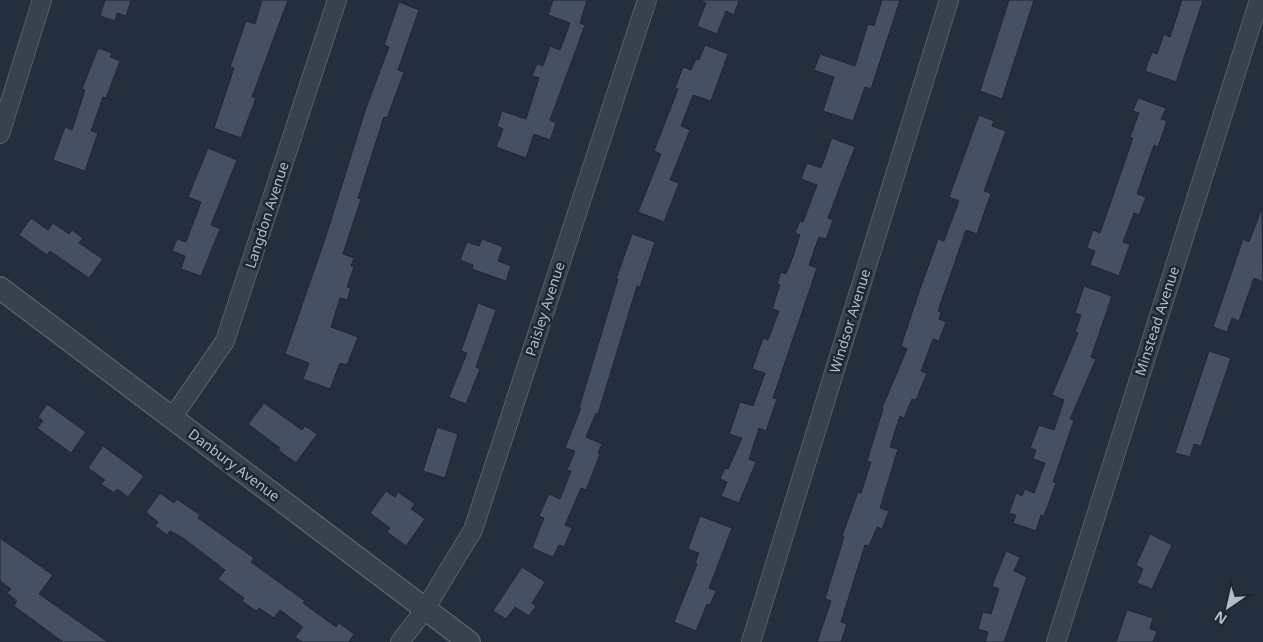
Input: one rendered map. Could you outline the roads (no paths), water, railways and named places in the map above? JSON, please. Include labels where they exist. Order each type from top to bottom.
[{"type":"street","points":[[0,134],[42,0]]},
{"type":"street","name":"Langdon Avenue","points":[[172,418],[226,341],[337,0]]},
{"type":"street","name":"Paisley Avenue","points":[[400,642],[425,609],[473,530],[647,0]]},
{"type":"street","name":"Windsor Avenue","points":[[751,642],[949,0]]},
{"type":"street","name":"Minstead Avenue","points":[[1056,642],[1259,0]]},
{"type":"street","name":"Danbury Avenue","points":[[0,288],[469,642]]}]
